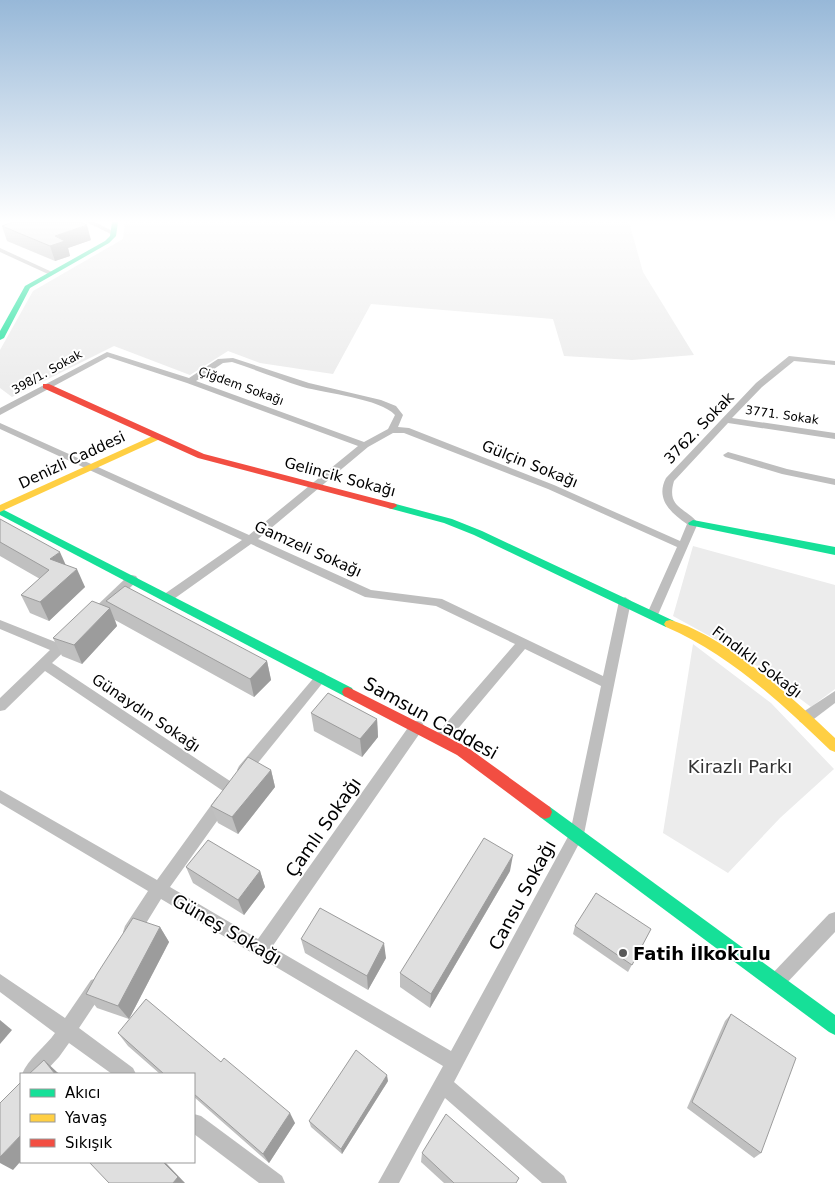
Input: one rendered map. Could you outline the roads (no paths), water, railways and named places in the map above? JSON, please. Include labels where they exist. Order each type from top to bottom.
[{"type":"street","points":[[0,338],[23,292],[33,282],[42,277]]},
{"type":"street","name":"Çiğdem Sokağı","points":[[106,354],[190,381],[365,445]]},
{"type":"street","name":"398/1. Sokak","points":[[0,412],[106,354]]},
{"type":"street","name":"3762. Sokak","points":[[694,523],[667,500],[665,490],[669,480],[759,385],[792,358],[835,363]]},
{"type":"street","points":[[167,598],[250,540],[365,445],[392,430],[399,415],[393,408],[378,402],[306,385],[233,360],[221,361],[190,381]]},
{"type":"street","name":"Gelincik Sokağı","points":[[46,386],[201,456],[458,524],[625,601]]},
{"type":"street","name":"3771. Sokak","points":[[726,420],[835,436]]},
{"type":"street","name":"Gamzeli Sokağı","points":[[0,426],[372,594],[438,602],[608,684]]},
{"type":"street","name":"Gülçin Sokağı","points":[[392,430],[406,430],[551,487],[683,546]]},
{"type":"street","name":"Denizli Caddesi","points":[[0,510],[157,437]]},
{"type":"street","points":[[728,455],[785,472],[835,482]]},
{"type":"street","name":"Samsun Caddesi","points":[[0,510],[441,739],[481,764],[835,1026]]},
{"type":"street","points":[[653,614],[694,523],[835,551]]},
{"type":"street","points":[[0,706],[132,579]]},
{"type":"street","name":"Fındıklı Sokağı","points":[[625,601],[653,614],[722,652],[805,718],[835,746]]},
{"type":"street","name":"Cansu Sokağı","points":[[388,1183],[455,1063],[577,834],[625,601]]},
{"type":"street","points":[[0,624],[59,649]]},
{"type":"street","points":[[441,739],[523,643]]},
{"type":"street","name":"Günaydın Sokağı","points":[[44,664],[230,789]]},
{"type":"street","points":[[122,948],[159,889],[230,789],[321,677]]},
{"type":"street","points":[[805,718],[835,696]]},
{"type":"street","name":"Çamlı Sokağı","points":[[261,949],[417,726]]},
{"type":"street","name":"Güneş Sokağı","points":[[0,796],[455,1063]]},
{"type":"street","points":[[776,982],[835,920]]},
{"type":"street","points":[[32,1073],[50,1055],[68,1031],[106,973]]},
{"type":"street","points":[[0,982],[126,1073]]},
{"type":"street","points":[[443,1084],[557,1183]]},
{"type":"street","points":[[195,1124],[275,1183]]},
{"type":"place","name":"Fatih İlkokulu","points":[[623,953]]},
{"type":"park label","name":"Kirazlı Parkı","points":[[740,766]]}]
